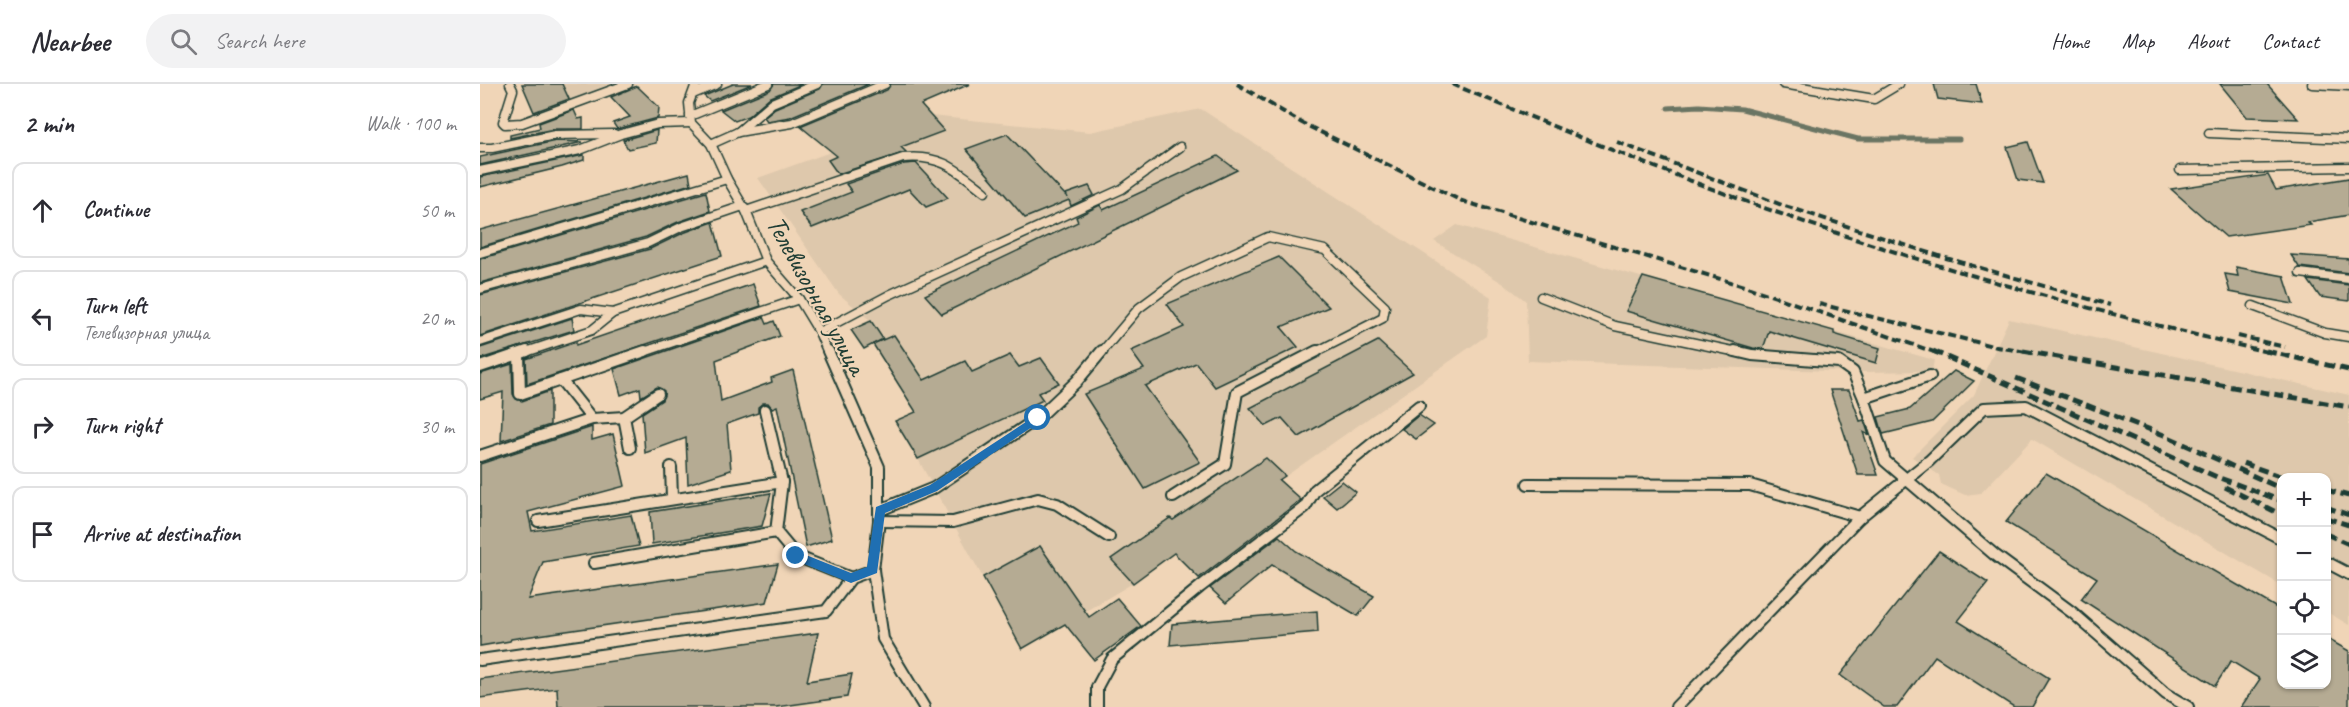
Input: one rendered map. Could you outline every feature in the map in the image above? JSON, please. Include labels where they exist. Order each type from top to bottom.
[{"type":"lane","points":[[510,84],[513,90],[503,122],[505,124],[522,123],[628,84]]},
{"type":"lane","points":[[690,119],[690,103],[694,89],[717,84]]},
{"type":"lane","points":[[480,171],[580,150],[621,134],[658,124],[690,119],[768,84]]},
{"type":"lane","points":[[738,132],[772,103],[817,84]]},
{"type":"lane","points":[[711,144],[738,132],[792,123],[885,84]]},
{"type":"lane","points":[[1784,84],[1874,99],[1899,84]]},
{"type":"lane","points":[[2312,84],[2349,86]]},
{"type":"lane","name":"Телевизорная улица","points":[[690,119],[711,144],[727,179],[745,209],[766,261],[799,299],[819,332],[879,467],[880,516],[873,570],[883,639],[924,707]]},
{"type":"lane","points":[[2210,133],[2349,139]]},
{"type":"lane","points":[[480,148],[492,148],[555,135],[621,134]]},
{"type":"lane","points":[[819,332],[889,295],[1122,189],[1180,147]]},
{"type":"lane","points":[[480,289],[648,243],[681,227],[745,209],[903,158],[928,156],[948,162],[986,192]]},
{"type":"lane","points":[[2180,170],[2349,167]]},
{"type":"lane","points":[[480,253],[727,179]]},
{"type":"lane","points":[[880,516],[934,488],[1038,418],[1077,381],[1139,308],[1181,277],[1268,237],[1324,250],[1385,307],[1383,318],[1237,392],[1225,464],[1173,497]]},
{"type":"lane","points":[[480,367],[592,330],[613,313],[766,261]]},
{"type":"lane","points":[[2300,273],[2349,279]]},
{"type":"lane","points":[[1541,297],[1615,326],[1752,355],[1839,362],[1852,372],[1864,398],[1885,461],[1996,556],[2073,613],[2166,694],[2188,707]]},
{"type":"lane","points":[[519,354],[520,394],[799,299]]},
{"type":"lane","points":[[2253,306],[2325,333],[2349,337]]},
{"type":"lane","points":[[480,342],[581,309],[613,313]]},
{"type":"lane","points":[[1864,398],[1930,376]]},
{"type":"lane","points":[[561,380],[592,420]]},
{"type":"lane","points":[[480,456],[592,420],[624,417],[658,394]]},
{"type":"lane","points":[[1097,707],[1097,687],[1112,659],[1200,587],[1305,507],[1315,490],[1419,406]]},
{"type":"lane","points":[[1676,707],[1860,517],[1906,481],[1984,408],[2026,406],[2277,536]]},
{"type":"lane","points":[[765,410],[782,482],[776,532],[796,556],[851,578]]},
{"type":"lane","points":[[624,417],[630,448]]},
{"type":"lane","points":[[671,467],[672,498]]},
{"type":"lane","points":[[538,521],[782,482]]},
{"type":"lane","points":[[1528,484],[1750,486],[1860,517]]},
{"type":"lane","points":[[880,516],[953,522],[1038,499],[1057,504],[1109,537]]},
{"type":"lane","points":[[594,563],[776,532]]},
{"type":"lane","points":[[2331,565],[2349,574]]},
{"type":"lane","points":[[480,660],[826,611],[851,578],[873,570]]},
{"type":"shaded area","points":[[562,84],[609,84],[569,101]]},
{"type":"shaded area","points":[[1201,109],[1491,297],[1486,336],[1133,583],[1022,649],[895,421],[938,401],[894,335],[884,339],[871,321],[839,294],[758,178],[931,116],[1090,132]]},
{"type":"shaded area","points":[[1457,225],[1934,360],[1932,371],[1863,372],[1528,361],[1526,301],[1504,284],[1434,241]]},
{"type":"shaded area","points":[[2009,319],[2349,395],[2349,625],[2331,614],[2331,473],[2277,473],[2277,583],[2032,439],[1981,493],[1965,495],[1941,484],[1939,475],[1912,457],[1974,395]]},
{"type":"building","points":[[522,84],[562,84],[569,99],[534,112]]},
{"type":"building","points":[[733,84],[752,84],[710,101],[704,96]]},
{"type":"building","points":[[774,84],[802,84],[769,98],[748,116],[735,121],[721,110],[770,90]]},
{"type":"building","points":[[823,84],[869,84],[790,117],[767,121],[764,117],[775,108],[820,89]]},
{"type":"building","points":[[891,84],[970,84],[921,105],[944,131],[901,147],[906,152],[838,174],[828,160],[837,156],[800,126],[887,90]]},
{"type":"building","points":[[1934,84],[1976,84],[1982,104],[1938,99]]},
{"type":"building","points":[[2220,84],[2267,84],[2298,119],[2247,117]]},
{"type":"building","points":[[637,86],[659,107],[658,118],[617,129],[613,123],[630,117],[611,97]]},
{"type":"building","points":[[574,110],[578,119],[583,118],[583,129],[554,129],[510,138],[510,135],[540,128],[539,123]]},
{"type":"building","points":[[657,130],[656,143],[628,149],[623,140]]},
{"type":"building","points":[[1007,134],[1068,198],[1066,194],[1089,186],[1094,195],[1071,206],[1069,200],[1025,218],[966,149]]},
{"type":"building","points":[[556,141],[583,142],[480,165],[480,157]]},
{"type":"building","points":[[2028,142],[2043,183],[2018,180],[2007,147]]},
{"type":"building","points":[[584,155],[584,160],[562,167],[480,187],[480,177]]},
{"type":"building","points":[[1218,156],[1237,170],[942,314],[925,295],[1078,222],[1076,217],[1100,205],[1103,210]]},
{"type":"building","points":[[916,163],[948,198],[926,207],[909,189],[812,228],[800,212],[852,192],[846,184],[904,164]]},
{"type":"building","points":[[689,173],[691,184],[480,247],[480,230]]},
{"type":"building","points":[[2268,175],[2276,190],[2349,178],[2349,215],[2308,222],[2311,225],[2226,237],[2171,189]]},
{"type":"building","points":[[706,192],[710,211],[678,222],[646,237],[480,283],[480,259]]},
{"type":"building","points":[[713,222],[722,256],[480,336],[480,295],[650,249]]},
{"type":"building","points":[[2291,255],[2349,259],[2349,273],[2299,267]]},
{"type":"building","points":[[1279,257],[1329,307],[1281,327],[1298,347],[1215,387],[1196,363],[1145,386],[1200,462],[1145,489],[1084,394],[1144,369],[1131,351],[1184,327],[1167,304]]},
{"type":"building","points":[[2236,267],[2284,276],[2293,304],[2230,292],[2225,274],[2238,276]]},
{"type":"building","points":[[1643,277],[1834,331],[1834,334],[1880,348],[1876,363],[1769,331],[1763,349],[1753,348],[1626,311]]},
{"type":"building","points":[[2308,280],[2349,285],[2349,301],[2320,297]]},
{"type":"building","points":[[753,284],[761,306],[527,384],[526,359],[576,342],[576,345]]},
{"type":"building","points":[[764,317],[767,324],[774,321],[780,336],[716,360],[721,401],[772,382],[771,378],[793,370],[832,539],[806,547],[777,406],[772,408],[768,403],[763,403],[758,407],[758,413],[727,424],[731,470],[688,484],[686,438],[645,453],[642,413],[662,400],[664,391],[657,387],[641,397],[640,388],[621,395],[614,369]]},
{"type":"building","points":[[572,318],[574,330],[480,359],[480,348]]},
{"type":"building","points":[[871,321],[883,339],[864,349],[851,330]]},
{"type":"building","points":[[894,335],[924,380],[965,361],[972,372],[1010,355],[1019,367],[1041,358],[1059,383],[1038,393],[1043,400],[918,459],[895,421],[916,412],[873,344]]},
{"type":"building","points":[[1378,341],[1413,373],[1299,437],[1282,418],[1266,426],[1250,408]]},
{"type":"building","points":[[512,364],[513,394],[516,399],[522,401],[550,391],[550,425],[501,441],[503,392],[480,399],[480,374]]},
{"type":"building","points":[[1954,371],[1974,381],[1932,422],[1883,434],[1878,417],[1910,409]]},
{"type":"building","points":[[1830,390],[1849,390],[1860,421],[1864,420],[1869,435],[1863,432],[1878,475],[1858,475]]},
{"type":"building","points":[[1419,415],[1434,425],[1416,439],[1402,429]]},
{"type":"building","points":[[592,427],[592,440],[613,434],[625,486],[528,512],[532,531],[631,515],[639,546],[543,562],[528,599],[778,564],[767,602],[511,639],[480,646],[480,464]]},
{"type":"building","points":[[1266,458],[1285,476],[1279,480],[1301,500],[1199,578],[1174,553],[1133,583],[1111,559],[1170,518],[1173,520]]},
{"type":"building","points":[[2046,473],[2277,608],[2277,689],[2331,689],[2331,641],[2349,651],[2349,707],[2241,707],[2260,679],[2231,661],[2215,686],[2081,599],[2097,578],[2006,522]]},
{"type":"building","points":[[1342,481],[1356,492],[1337,508],[1323,496]]},
{"type":"building","points":[[771,493],[762,526],[652,544],[650,512]]},
{"type":"building","points":[[1279,536],[1296,551],[1374,596],[1358,616],[1272,565],[1226,603],[1210,588]]},
{"type":"building","points":[[1040,546],[1089,617],[1117,598],[1141,626],[1094,660],[1065,624],[1022,649],[983,577]]},
{"type":"building","points":[[1939,551],[1988,583],[1958,621],[2049,678],[2032,707],[2014,707],[1935,656],[1897,707],[1884,707],[1840,675]]},
{"type":"building","points":[[1317,611],[1318,632],[1170,645],[1172,624]]},
{"type":"building","points":[[818,633],[807,681],[852,674],[847,697],[776,707],[558,707],[557,688],[480,698],[480,679]]},
{"type":"waterway","points":[[1668,108],[1699,106],[1742,109],[1858,139],[1959,139]]},
{"type":"railway","points":[[1237,84],[1302,123],[1462,201],[1747,287],[1937,353]]},
{"type":"railway","points":[[1452,84],[1699,184],[1849,237],[2059,300],[2272,353]]},
{"type":"railway","points":[[1617,142],[1782,205],[1939,256],[2110,305]]},
{"type":"railway","points":[[1819,304],[1997,347],[2032,353]]},
{"type":"railway","points":[[2238,336],[2285,347]]},
{"type":"railway","points":[[1933,351],[2217,477],[2277,499]]},
{"type":"railway","points":[[2023,351],[2349,407]]},
{"type":"railway","points":[[2266,351],[2349,370]]},
{"type":"railway","points":[[2016,378],[2164,435],[2277,487]]},
{"type":"railway","points":[[2243,463],[2277,475]]},
{"type":"railway","points":[[2225,487],[2277,513]]},
{"type":"railway","points":[[2331,491],[2349,496]]},
{"type":"railway","points":[[2331,509],[2349,515]]},
{"type":"railway","points":[[2331,520],[2349,525]]},
{"type":"railway","points":[[2331,536],[2349,544]]},
{"type":"route","points":[[796,556],[851,578],[873,570],[880,510],[934,488],[1038,418]]}]
